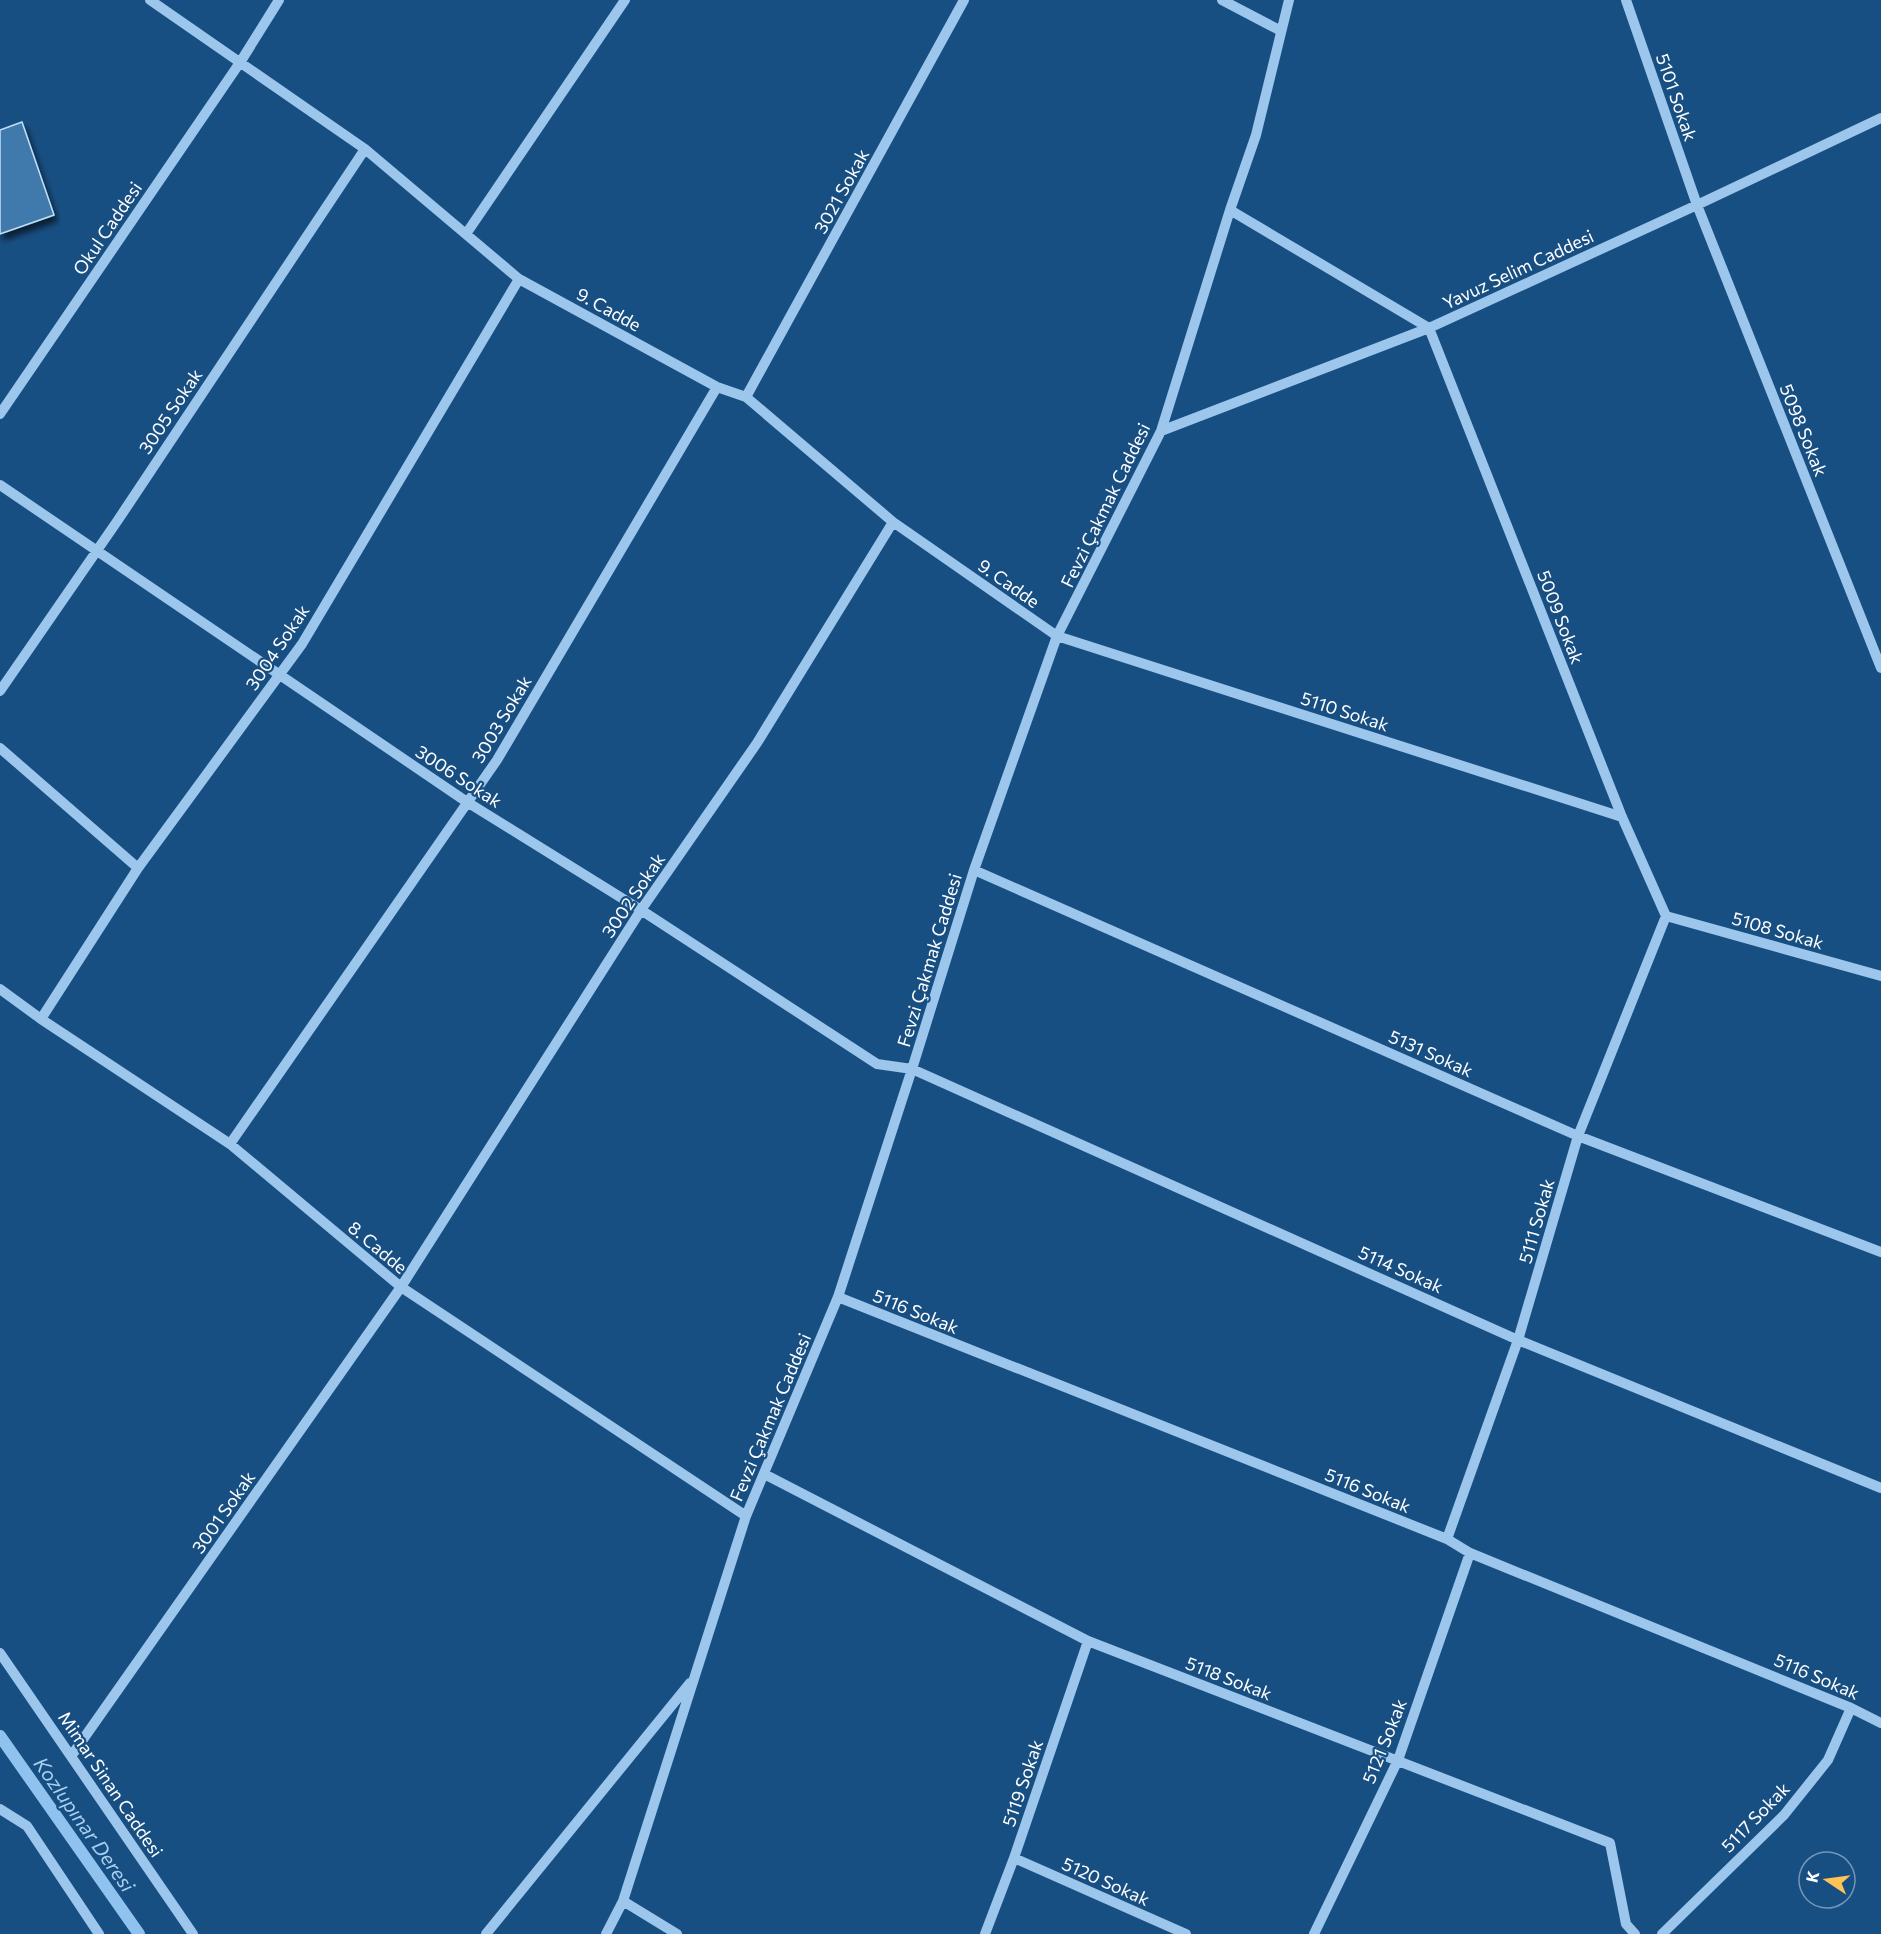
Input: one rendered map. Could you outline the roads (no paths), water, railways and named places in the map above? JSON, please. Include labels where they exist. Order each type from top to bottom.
[{"type":"street","name":"9. Cadde","points":[[150,0],[365,149],[519,279],[717,387],[746,397],[893,522],[1057,636]]},
{"type":"street","name":"Okul Caddesi","points":[[0,414],[241,61],[279,0]]},
{"type":"street","points":[[466,234],[625,0]]},
{"type":"street","name":"3021 Sokak","points":[[746,397],[964,0]]},
{"type":"street","points":[[1222,0],[1281,31]]},
{"type":"street","name":"Fevzi Çakmak Caddesi","points":[[606,1934],[623,1901],[746,1516],[838,1297],[974,870],[1057,636],[1161,431],[1230,210],[1256,135],[1289,0]]},
{"type":"street","name":"5101 Sokak","points":[[1626,0],[1697,205]]},
{"type":"street","name":"Yavuz Selim Caddesi","points":[[1161,431],[1429,328],[1881,118]]},
{"type":"street","name":"3005 Sokak","points":[[0,691],[97,551],[365,149]]},
{"type":"street","name":"5098 Sokak","points":[[1697,205],[1881,668]]},
{"type":"street","points":[[1230,210],[1429,328]]},
{"type":"street","name":"3004 Sokak","points":[[41,1019],[138,868],[302,644],[519,279]]},
{"type":"street","name":"5009 Sokak","points":[[1429,328],[1622,817],[1666,916]]},
{"type":"street","name":"3003 Sokak","points":[[230,1144],[497,760],[717,387]]},
{"type":"street","name":"3006 Sokak","points":[[0,485],[467,802],[641,910],[877,1064],[912,1069]]},
{"type":"street","name":"3002 Sokak","points":[[401,1287],[641,910],[757,743],[893,522]]},
{"type":"street","name":"5110 Sokak","points":[[1057,636],[1622,817]]},
{"type":"street","points":[[0,748],[138,868]]},
{"type":"street","name":"5131 Sokak","points":[[974,870],[1578,1136],[1881,1252]]},
{"type":"street","name":"5108 Sokak","points":[[1666,916],[1881,976]]},
{"type":"street","name":"5111 Sokak","points":[[1447,1539],[1518,1340],[1578,1136],[1666,916]]},
{"type":"street","name":"8. Cadde","points":[[0,990],[230,1144],[401,1287],[746,1516]]},
{"type":"street","name":"5114 Sokak","points":[[912,1069],[1518,1340],[1881,1488]]},
{"type":"street","name":"3001 Sokak","points":[[72,1755],[401,1287]]},
{"type":"street","name":"5116 Sokak","points":[[838,1297],[1447,1539],[1470,1553],[1851,1708],[1881,1723]]},
{"type":"street","name":"5118 Sokak","points":[[764,1474],[1088,1641],[1610,1843],[1626,1924],[1635,1934]]},
{"type":"street","name":"5121 Sokak","points":[[1314,1934],[1398,1760],[1470,1553]]},
{"type":"street","name":"5119 Sokak","points":[[985,1934],[1014,1858],[1088,1641]]},
{"type":"street","name":"Mimar Sinan Caddesi","points":[[0,1653],[193,1934]]},
{"type":"street","points":[[486,1934],[695,1676]]},
{"type":"street","name":"5117 Sokak","points":[[1662,1934],[1784,1815],[1828,1760],[1851,1708]]},
{"type":"street","points":[[0,1809],[27,1826],[99,1934]]},
{"type":"street","name":"5120 Sokak","points":[[1014,1858],[1186,1934]]},
{"type":"street","points":[[623,1901],[677,1934]]},
{"type":"waterway","name":"Kozlupınar Deresi","points":[[0,1736],[139,1934]]}]
